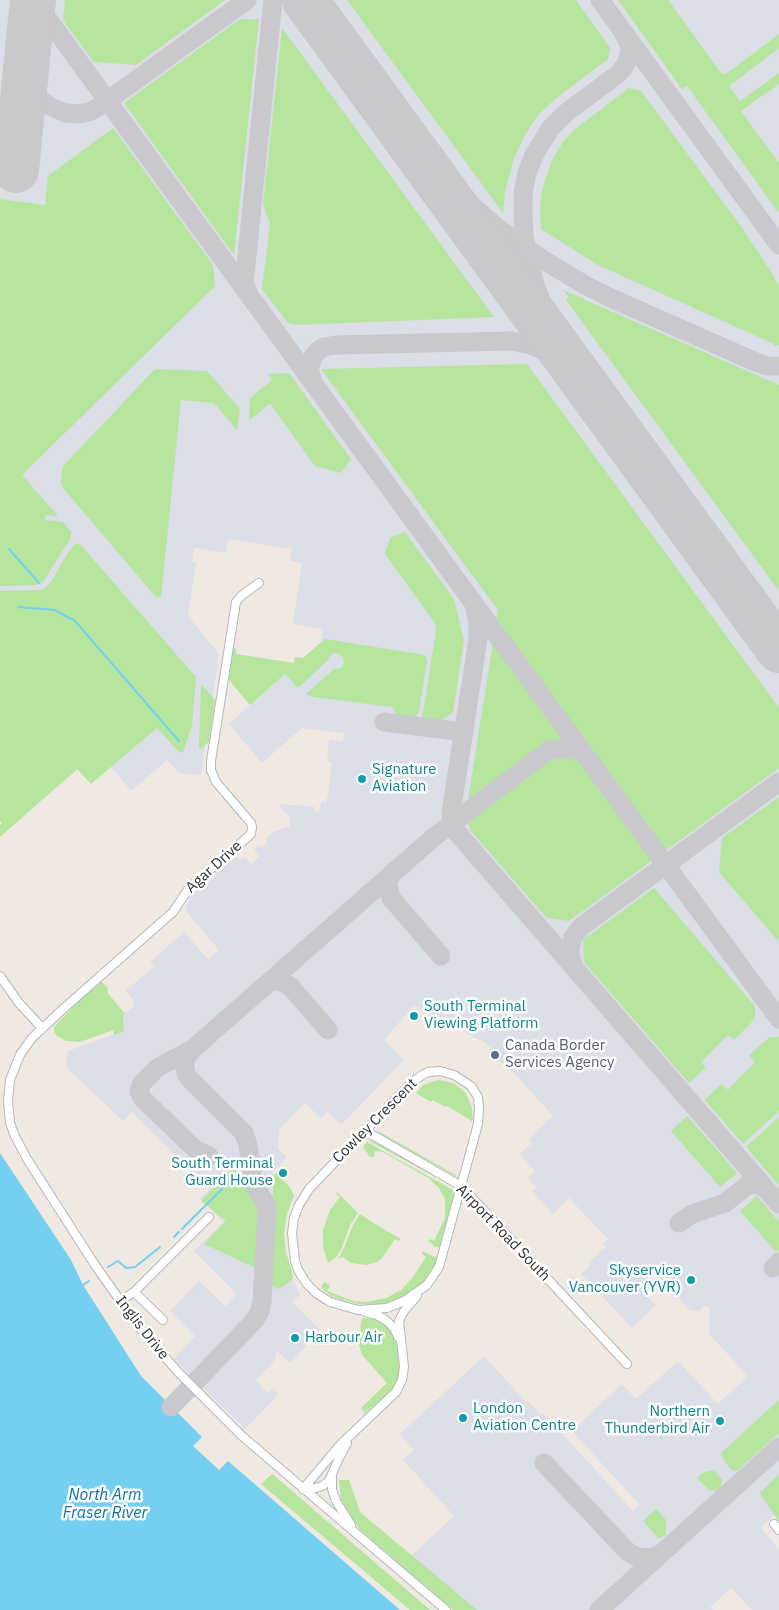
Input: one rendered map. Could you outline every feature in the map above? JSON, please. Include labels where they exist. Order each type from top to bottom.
[{"type":"street","name":"Agar Drive","points":[[42,1028],[173,912],[185,892],[251,834],[251,823],[216,782],[211,770],[211,761],[236,602],[259,583]]},
{"type":"street","points":[[0,976],[20,1004],[42,1028]]},
{"type":"street","name":"Inglis Drive","points":[[42,1028],[25,1046],[13,1071],[8,1101],[10,1123],[27,1160],[120,1301],[138,1326],[178,1372],[242,1436],[446,1610]]},
{"type":"street","name":"Cowley Crescent","points":[[436,1071],[454,1075],[467,1082],[474,1089],[478,1097],[478,1124],[461,1186],[440,1264],[427,1285],[409,1298],[395,1305],[377,1310],[358,1310],[330,1302],[310,1288],[298,1270],[292,1241],[294,1218],[309,1189],[405,1089],[428,1072],[436,1071]]},
{"type":"street","name":"Airport Road South","points":[[358,1138],[363,1134],[371,1134],[461,1186],[627,1364]]},
{"type":"street","points":[[120,1301],[134,1292],[209,1217]]},
{"type":"street","points":[[303,1489],[340,1445],[391,1398],[399,1387],[404,1367],[399,1325],[401,1316],[427,1285]]},
{"type":"street","points":[[134,1292],[163,1320]]},
{"type":"street","points":[[358,1310],[377,1315],[387,1321],[394,1328],[401,1342]]},
{"type":"street","points":[[303,1489],[322,1486],[329,1481],[338,1458],[352,1435]]},
{"type":"street","points":[[333,1472],[332,1484],[336,1501],[348,1521],[362,1538]]},
{"type":"shaded area","points":[[0,0],[779,0],[779,1511],[761,1527],[779,1550],[779,1610],[752,1610],[731,1588],[710,1607],[713,1610],[473,1610],[411,1556],[454,1516],[403,1460],[414,1450],[400,1434],[484,1356],[526,1402],[528,1401],[541,1415],[544,1414],[633,1511],[640,1505],[572,1431],[622,1384],[636,1399],[678,1361],[718,1404],[748,1376],[709,1334],[710,1309],[705,1305],[699,1311],[690,1310],[656,1274],[642,1287],[649,1294],[647,1296],[656,1305],[632,1328],[581,1274],[590,1266],[588,1263],[606,1247],[603,1244],[608,1239],[569,1198],[553,1214],[532,1191],[536,1187],[528,1178],[535,1171],[520,1154],[532,1143],[529,1139],[553,1116],[513,1072],[488,1053],[492,1048],[413,1006],[384,1040],[404,1060],[341,1125],[328,1112],[321,1118],[305,1103],[279,1130],[278,1149],[287,1157],[272,1173],[290,1193],[282,1233],[288,1269],[300,1295],[292,1302],[321,1331],[290,1363],[277,1351],[274,1361],[256,1380],[267,1393],[273,1388],[279,1394],[245,1429],[174,1359],[195,1336],[170,1311],[199,1281],[225,1306],[237,1294],[194,1251],[223,1222],[200,1199],[210,1189],[132,1112],[123,1121],[67,1068],[68,1051],[124,1031],[123,1015],[134,1006],[135,1002],[125,991],[154,967],[150,962],[184,932],[208,959],[219,950],[185,910],[191,895],[236,856],[240,861],[245,857],[251,864],[260,856],[254,849],[258,846],[266,845],[267,838],[273,832],[290,826],[290,818],[278,804],[315,807],[315,811],[319,812],[321,802],[326,803],[328,795],[332,762],[327,761],[329,740],[343,741],[344,733],[302,728],[262,763],[229,724],[321,642],[323,629],[293,624],[302,563],[290,561],[292,549],[228,539],[226,553],[194,548],[192,562],[196,563],[188,616],[219,654],[201,775],[179,773],[167,760],[131,791],[111,767],[91,784],[78,769],[15,823],[0,811]]},
{"type":"green space","points":[[65,0],[225,0],[136,65],[94,62],[63,20]]},
{"type":"green space","points":[[347,0],[576,0],[610,48],[608,59],[554,100],[538,115],[525,135],[514,158],[505,192],[503,213]]},
{"type":"green space","points":[[618,0],[668,0],[721,73],[726,74],[779,34],[779,48],[729,86],[740,101],[779,73],[779,84],[741,111],[779,163],[779,213],[687,86],[682,89]]},
{"type":"green space","points":[[240,19],[259,19],[234,255],[124,103]]},
{"type":"green space","points":[[282,28],[494,317],[297,325],[289,324],[262,289],[270,223],[263,205]]},
{"type":"green space","points":[[629,88],[641,91],[740,225],[772,273],[779,287],[779,345],[774,346],[774,344],[598,265],[541,229],[542,190],[552,160],[563,142],[575,129]]},
{"type":"green space","points":[[113,128],[213,265],[215,286],[22,475],[58,516],[45,515],[45,520],[63,522],[71,532],[70,539],[43,582],[36,585],[0,586],[0,199],[45,205],[48,176]]},
{"type":"green space","points":[[563,290],[779,385],[779,591],[566,300],[569,297]]},
{"type":"green space","points":[[527,364],[779,708],[779,768],[569,921],[547,918],[470,830],[471,828],[465,820],[498,610],[321,369]]},
{"type":"green space","points":[[155,369],[207,371],[240,409],[237,430],[214,403],[181,400],[161,597],[156,597],[63,488],[61,482],[62,470],[65,464]]},
{"type":"green space","points":[[289,373],[351,459],[341,473],[315,466],[270,403],[249,421],[250,398],[272,380],[268,374]]},
{"type":"green space","points":[[405,532],[454,599],[464,641],[453,712],[445,718],[438,720],[422,719],[436,631],[435,623],[385,554],[390,538]]},
{"type":"green space","points":[[79,543],[196,677],[192,725],[183,753],[178,751],[157,728],[91,784],[77,769],[0,837],[0,825],[2,823],[0,821],[0,591],[42,590],[51,582],[69,551],[74,545]]},
{"type":"green space","points":[[325,639],[425,655],[427,660],[419,712],[414,718],[397,716],[392,707],[313,697],[306,694],[334,669],[342,667],[343,657],[336,653],[331,654],[327,661],[298,688],[285,674],[250,705],[228,679],[231,652],[235,648],[236,654],[294,663],[295,657],[303,658]]},
{"type":"green space","points":[[201,684],[215,700],[209,742],[200,749],[199,746]]},
{"type":"green space","points":[[779,797],[779,942],[719,872],[722,838]]},
{"type":"green space","points":[[654,888],[754,1005],[755,1009],[755,1016],[751,1023],[734,1040],[728,1035],[701,1062],[706,1067],[689,1083],[584,962],[583,940]]},
{"type":"green space","points":[[100,982],[108,988],[107,992],[125,1014],[123,1015],[124,1031],[114,1035],[113,1030],[80,1042],[66,1041],[57,1036],[54,1032],[54,1027],[73,1005]]},
{"type":"green space","points":[[770,1037],[779,1037],[779,1111],[743,1144],[705,1100],[721,1084],[728,1090],[755,1062],[749,1055]]},
{"type":"green space","points":[[438,1080],[454,1083],[466,1093],[472,1108],[472,1122],[447,1106],[432,1100],[431,1102],[416,1093],[423,1085]]},
{"type":"green space","points":[[687,1116],[737,1173],[720,1187],[671,1131]]},
{"type":"green space","points":[[779,1117],[779,1185],[746,1147]]},
{"type":"green space","points":[[378,1131],[456,1175],[457,1177],[381,1135]]},
{"type":"green space","points":[[371,1140],[453,1185],[456,1188],[369,1141]]},
{"type":"green space","points":[[367,1142],[455,1191],[439,1247],[428,1241],[430,1239],[434,1241],[445,1218],[445,1199],[439,1188],[430,1179],[383,1152],[375,1151],[374,1157],[370,1157],[363,1147]]},
{"type":"green space","points":[[234,1166],[238,1170],[240,1178],[264,1208],[258,1269],[204,1244],[226,1221],[201,1201]]},
{"type":"green space","points":[[276,1173],[289,1186],[294,1195],[287,1214],[284,1234],[286,1252],[293,1276],[292,1280],[279,1289],[271,1286],[268,1280],[274,1175]]},
{"type":"green space","points":[[337,1192],[358,1213],[350,1225],[341,1250],[328,1263],[323,1247],[323,1230],[330,1210],[340,1197],[336,1194]]},
{"type":"green space","points":[[757,1196],[779,1222],[779,1250],[776,1252],[740,1211]]},
{"type":"green space","points":[[360,1214],[401,1239],[399,1241],[395,1239],[377,1262],[367,1265],[351,1263],[343,1257],[338,1259]]},
{"type":"green space","points":[[422,1251],[437,1258],[434,1268],[419,1287],[392,1302],[379,1305],[358,1304],[333,1297],[322,1288],[325,1282],[330,1286],[327,1291],[354,1301],[367,1302],[386,1298],[401,1290],[413,1277],[426,1257],[422,1254]]},
{"type":"green space","points":[[363,1318],[377,1319],[387,1325],[394,1335],[400,1359],[400,1374],[394,1388],[365,1413],[361,1408],[387,1383],[362,1355],[359,1344],[361,1321]]},
{"type":"green space","points":[[779,1400],[779,1433],[737,1471],[732,1470],[724,1461],[721,1453]]},
{"type":"green space","points":[[714,1470],[722,1480],[720,1491],[709,1490],[697,1478],[704,1472]]},
{"type":"green space","points":[[272,1474],[430,1610],[410,1610],[261,1484]]},
{"type":"green space","points":[[779,1474],[779,1522],[760,1493]]},
{"type":"green space","points":[[339,1480],[349,1480],[360,1512],[477,1610],[453,1610],[359,1529],[341,1499]]},
{"type":"green space","points":[[656,1509],[666,1520],[666,1535],[659,1539],[643,1521]]},
{"type":"water","name":"North Arm Fraser River","points":[[0,1153],[71,1260],[83,1285],[141,1376],[202,1437],[193,1446],[219,1470],[228,1461],[400,1610],[0,1610]]},
{"type":"waterway","points":[[9,549],[39,583]]},
{"type":"waterway","points":[[18,607],[55,610],[75,621],[179,741]]},
{"type":"waterway","points":[[182,1229],[231,1180]]},
{"type":"waterway","points":[[174,1237],[179,1232]]},
{"type":"waterway","points":[[108,1267],[118,1261],[126,1268],[135,1267],[160,1247]]},
{"type":"waterway","points":[[83,1285],[89,1281]]},
{"type":"taxiway","points":[[34,0],[779,1019]]},
{"type":"taxiway","points":[[28,55],[30,79],[34,91],[41,100],[51,107],[66,113],[78,114],[89,112],[247,0]]},
{"type":"taxiway","points":[[248,292],[244,283],[273,0]]},
{"type":"taxiway","points":[[293,0],[308,9],[326,29]]},
{"type":"taxiway","points":[[600,0],[779,245]]},
{"type":"taxiway","points":[[588,388],[554,333],[536,288],[524,237],[523,193],[527,173],[534,155],[550,129],[567,112],[618,74],[624,67],[630,50],[624,34]]},
{"type":"taxiway","points":[[399,129],[462,197],[499,229],[545,261],[613,299],[758,363],[767,366],[779,366]]},
{"type":"taxiway","points":[[313,381],[309,370],[313,357],[324,347],[336,345],[512,341],[531,345],[547,352],[572,371]]},
{"type":"taxiway","points":[[475,608],[478,623],[478,639],[451,813],[453,828],[779,1204]]},
{"type":"taxiway","points":[[384,722],[464,732]]},
{"type":"taxiway","points":[[209,1156],[196,1150],[142,1098],[139,1091],[142,1083],[157,1068],[194,1048],[434,837],[549,750],[568,748],[584,753]]},
{"type":"taxiway","points":[[574,966],[570,957],[570,948],[573,937],[582,926],[779,782]]},
{"type":"taxiway","points":[[394,871],[388,885],[391,898],[441,956]]},
{"type":"taxiway","points":[[264,986],[276,981],[290,986],[328,1030]]},
{"type":"taxiway","points":[[171,1407],[254,1321],[260,1311],[262,1301],[266,1204],[254,1185],[248,1145],[244,1133],[186,1074],[185,1059],[194,1048]]},
{"type":"taxiway","points":[[679,1223],[692,1214],[725,1203],[749,1184],[758,1184],[765,1188]]},
{"type":"taxiway","points":[[773,1268],[779,1262]]},
{"type":"taxiway","points":[[599,1610],[779,1447]]},
{"type":"taxiway","points":[[544,1463],[628,1552],[637,1557],[644,1558],[660,1554]]},
{"type":"runway","points":[[16,170],[33,0]]},
{"type":"runway","points":[[305,0],[779,650]]},
{"type":"place","name":"Signature Aviation","points":[[362,779]]},
{"type":"place","name":"South Terminal Viewing Platform","points":[[414,1016]]},
{"type":"place","name":"Canada Border Services Agency","points":[[495,1055]]},
{"type":"place","name":"South Terminal Guard House","points":[[283,1173]]},
{"type":"place","name":"Skyservice Vancouver (YVR)","points":[[691,1280]]},
{"type":"place","name":"Harbour Air","points":[[295,1338]]},
{"type":"place","name":"London Aviation Centre","points":[[463,1418]]},
{"type":"place","name":"Northern Thunderbird Air","points":[[720,1421]]}]
